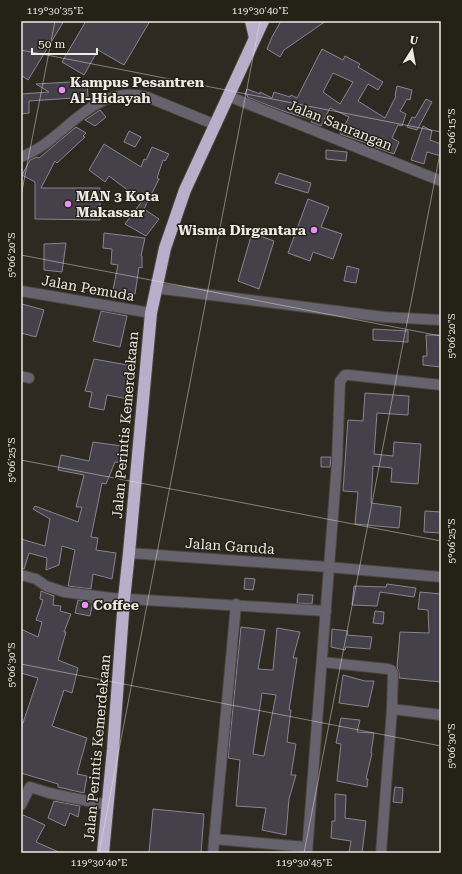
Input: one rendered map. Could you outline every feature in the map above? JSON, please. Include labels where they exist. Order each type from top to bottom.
[{"type":"highway","points":[[251,21],[255,38]]},
{"type":"highway","name":"Jalan Perintis Kemerdekaan","points":[[103,853],[124,599],[151,313],[156,286],[165,248],[180,204],[263,21]]},
{"type":"street","points":[[21,157],[35,150],[95,104],[111,97],[138,95],[148,97],[216,125]]},
{"type":"street","name":"Jalan Sanrangan","points":[[228,96],[441,181]]},
{"type":"street","points":[[156,286],[385,311],[441,314]]},
{"type":"street","points":[[156,286],[384,317],[441,320]]},
{"type":"street","name":"Jalan Pemuda","points":[[21,291],[151,313]]},
{"type":"street","points":[[214,839],[307,850],[337,463],[340,381],[346,375],[349,375],[441,385]]},
{"type":"street","name":"Jalan Garuda","points":[[129,553],[328,567],[441,577]]},
{"type":"street","points":[[21,575],[36,579],[46,586],[64,592],[124,599],[326,610]]},
{"type":"street","points":[[213,853],[236,604]]},
{"type":"street","points":[[322,662],[391,670],[394,676],[381,853]]},
{"type":"street","points":[[392,709],[441,715]]},
{"type":"street","points":[[21,805],[26,786],[49,793],[107,805]]},
{"type":"building","points":[[21,21],[64,21],[28,80],[21,75]]},
{"type":"building","points":[[86,21],[150,21],[124,65],[98,50],[84,75],[62,62]]},
{"type":"building","points":[[281,21],[326,21],[284,50],[280,57],[267,49]]},
{"type":"building","points":[[322,49],[343,60],[345,56],[360,64],[358,67],[383,82],[378,90],[368,84],[358,101],[385,118],[396,96],[397,86],[412,90],[410,100],[407,99],[400,111],[406,114],[402,126],[398,125],[392,138],[399,142],[394,154],[340,134],[349,117],[330,108],[321,126],[311,122],[312,120],[283,111],[247,97],[248,96],[245,94],[247,89],[260,94],[260,92],[272,98],[274,92],[290,97],[291,95],[297,98]],"holes":[[[333,73],[353,82],[340,104],[323,92]]]},
{"type":"building","name":"Kampus Pesantren Al-Hidayah","points":[[87,81],[88,97],[29,101],[29,113],[21,114],[21,94],[49,92],[36,84]]},
{"type":"building","points":[[426,99],[432,102],[417,130],[407,127],[412,117],[415,118]]},
{"type":"building","points":[[100,110],[106,117],[95,126],[85,120]]},
{"type":"building","points":[[423,126],[432,131],[430,140],[441,144],[441,156],[427,152],[424,164],[411,160]]},
{"type":"building","name":"MAN 3 Kota Makassar","points":[[76,127],[86,133],[83,136],[85,137],[57,163],[55,161],[41,188],[100,188],[100,220],[35,219],[35,182],[22,175],[30,160],[37,157],[39,158]]},
{"type":"building","points":[[129,131],[141,137],[135,147],[124,142]]},
{"type":"building","points":[[104,144],[141,167],[144,159],[146,160],[152,147],[169,154],[165,161],[163,160],[157,178],[159,179],[144,209],[159,219],[146,236],[125,224],[142,201],[109,176],[105,182],[89,170]]},
{"type":"building","points":[[326,150],[347,152],[346,161],[326,159]]},
{"type":"building","points":[[279,173],[311,183],[308,193],[275,183]]},
{"type":"building","name":"Wisma Dirgantara","points":[[308,199],[329,207],[321,227],[342,234],[333,259],[313,252],[310,261],[288,253]]},
{"type":"building","points":[[104,233],[145,238],[141,256],[142,268],[139,267],[135,294],[113,290],[118,265],[111,264],[112,249],[103,248]]},
{"type":"building","points":[[252,233],[274,241],[259,289],[238,281]]},
{"type":"building","points":[[66,243],[62,272],[44,270],[44,244]]},
{"type":"building","points":[[347,266],[359,269],[356,283],[344,281]]},
{"type":"building","points":[[22,304],[44,310],[36,337],[21,333]]},
{"type":"building","points":[[101,311],[127,316],[120,347],[93,341]]},
{"type":"building","points":[[373,329],[408,331],[408,342],[373,340]]},
{"type":"building","points":[[426,335],[441,335],[441,367],[423,365],[423,356],[427,356]]},
{"type":"building","points":[[94,359],[133,366],[128,399],[107,395],[104,410],[89,407],[92,392],[85,391]]},
{"type":"building","points":[[365,393],[409,396],[408,415],[377,413],[374,454],[393,456],[394,442],[421,444],[418,484],[391,482],[392,468],[373,466],[371,503],[401,507],[399,528],[355,524],[358,492],[343,491],[348,420],[363,421]]},
{"type":"building","points":[[93,442],[129,447],[126,463],[115,462],[106,484],[102,483],[91,537],[98,538],[96,550],[116,553],[112,579],[93,574],[91,589],[68,586],[75,550],[62,546],[59,565],[46,570],[47,558],[29,553],[24,569],[21,569],[21,539],[45,546],[50,519],[33,509],[35,506],[78,522],[82,507],[76,507],[84,475],[58,470],[61,455],[89,461]]},
{"type":"building","points":[[321,457],[331,457],[330,467],[321,467]]},
{"type":"building","points":[[425,511],[441,512],[441,533],[424,532]]},
{"type":"building","points":[[245,578],[255,579],[253,590],[244,589]]},
{"type":"building","points":[[387,584],[416,588],[414,597],[380,592],[377,606],[352,605],[354,586],[386,587]]},
{"type":"building","points":[[41,591],[54,596],[53,605],[61,606],[60,611],[71,614],[64,632],[66,632],[58,660],[78,668],[72,693],[64,690],[52,726],[87,738],[77,774],[87,776],[84,793],[58,787],[58,784],[21,773],[21,729],[38,678],[21,673],[21,629],[38,637],[42,622],[36,620],[43,600],[40,599]]},
{"type":"building","points":[[420,592],[441,594],[441,682],[399,678],[397,667],[400,632],[429,633],[428,610],[418,609]]},
{"type":"building","points":[[298,594],[313,595],[312,604],[297,603]]},
{"type":"building","name":"Coffee","points":[[78,600],[93,602],[90,616],[75,613]]},
{"type":"building","points":[[375,611],[384,612],[383,624],[373,623]]},
{"type":"building","points":[[241,627],[265,630],[258,669],[273,670],[277,628],[300,632],[293,658],[297,658],[289,710],[291,710],[287,742],[296,744],[291,775],[296,775],[289,799],[286,835],[262,830],[266,808],[236,806],[240,760],[228,758]],"holes":[[[262,693],[276,695],[264,756],[253,754]]]},
{"type":"building","points":[[332,629],[348,631],[347,635],[372,637],[370,649],[346,647],[345,650],[331,647]]},
{"type":"building","points":[[343,675],[365,681],[374,681],[368,707],[339,703]]},
{"type":"building","points":[[341,718],[360,720],[357,732],[374,733],[372,753],[366,779],[368,779],[367,787],[337,781],[341,744],[336,743]]},
{"type":"building","points":[[395,787],[403,788],[402,803],[393,802]]},
{"type":"building","points":[[335,794],[346,795],[345,818],[366,821],[362,853],[349,853],[351,841],[331,838],[332,821],[335,821]]},
{"type":"building","points":[[54,801],[80,806],[78,817],[70,813],[65,826],[48,818]]},
{"type":"building","points":[[153,809],[204,814],[201,853],[149,853]]},
{"type":"building","points":[[21,814],[45,825],[36,842],[61,853],[21,853]]},
{"type":"place","name":"Kampus Pesantren Al-Hidayah","points":[[62,90]]},
{"type":"place","name":"MAN 3 Kota Makassar","points":[[68,204]]},
{"type":"place","name":"Wisma Dirgantara","points":[[314,230]]},
{"type":"place","name":"Coffee","points":[[85,605]]}]
